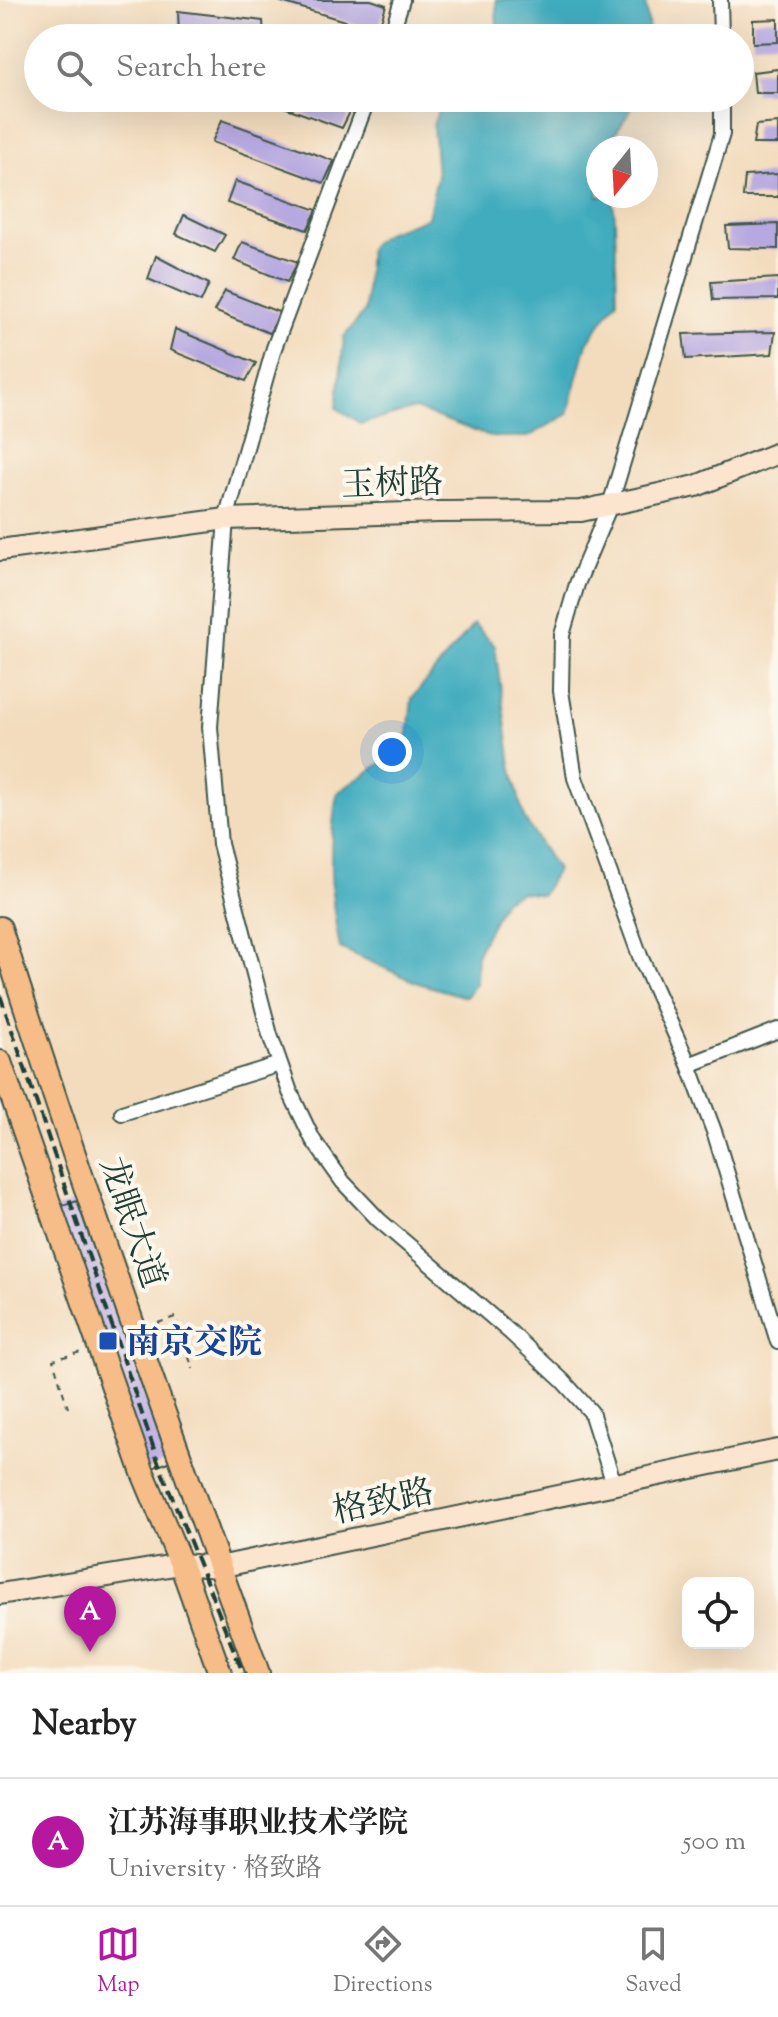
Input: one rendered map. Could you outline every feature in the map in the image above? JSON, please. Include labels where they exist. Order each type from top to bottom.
[{"type":"main road","name":"玉树路","points":[[0,550],[226,519],[581,511],[696,486],[778,453]]},
{"type":"main road","name":"龙眠大道","points":[[0,928],[36,1042],[258,1673]]},
{"type":"main road","points":[[0,1062],[143,1473],[181,1564],[220,1673]]},
{"type":"main road","name":"格致路","points":[[0,1594],[181,1564],[219,1567],[778,1450]]},
{"type":"street","points":[[394,24],[402,0]]},
{"type":"street","points":[[720,0],[721,24]]},
{"type":"street","points":[[363,112],[274,348],[226,519],[210,727],[220,844],[280,1064],[313,1140],[343,1182],[379,1220],[563,1381],[591,1412],[614,1484]]},
{"type":"street","points":[[722,112],[722,134],[610,505],[577,584],[562,635],[561,691],[575,778],[640,956],[689,1065],[715,1134],[778,1342]]},
{"type":"street","points":[[689,1065],[778,1030]]},
{"type":"street","points":[[122,1113],[280,1064]]},
{"type":"path","points":[[124,1335],[175,1317],[193,1369]]},
{"type":"path","points":[[68,1408],[53,1360],[92,1348]]},
{"type":"water","points":[[496,0],[645,0],[648,24],[497,24]]},
{"type":"water","points":[[438,112],[629,112],[614,136],[586,136],[586,208],[614,208],[617,300],[587,343],[568,414],[528,437],[491,437],[415,409],[361,424],[337,408],[344,337],[365,311],[369,247],[386,233],[428,218],[437,176],[433,126]]},
{"type":"water","points":[[474,624],[495,646],[511,765],[524,818],[557,870],[542,895],[521,892],[504,900],[477,953],[476,984],[466,997],[418,983],[340,948],[332,890],[331,852],[337,793],[383,762],[408,735],[412,698]]},
{"type":"building","points":[[275,0],[371,0],[386,5],[380,24],[355,24]]},
{"type":"building","points":[[178,11],[263,21],[263,24],[179,24]]},
{"type":"building","points":[[778,19],[778,42],[754,43],[753,20]]},
{"type":"building","points":[[778,69],[778,93],[755,93],[754,72]]},
{"type":"building","points":[[298,112],[350,112],[342,128]]},
{"type":"building","points":[[222,120],[334,161],[324,183],[212,142]]},
{"type":"building","points":[[778,123],[778,144],[753,144],[756,125]]},
{"type":"building","points":[[778,174],[778,197],[743,197],[745,176]]},
{"type":"building","points":[[235,181],[317,210],[307,230],[227,203]]},
{"type":"building","points":[[184,215],[225,235],[215,252],[176,234]]},
{"type":"building","points":[[778,224],[778,249],[728,248],[726,226]]},
{"type":"building","points":[[242,242],[298,262],[287,282],[234,260]]},
{"type":"building","points":[[156,256],[209,284],[201,302],[148,279]]},
{"type":"building","points":[[778,278],[778,299],[713,300],[711,282]]},
{"type":"building","points":[[225,291],[281,313],[269,333],[214,311]]},
{"type":"building","points":[[175,329],[256,363],[246,381],[170,350]]},
{"type":"building","points":[[775,332],[772,354],[686,359],[683,334]]},
{"type":"building","name":"南京交院","points":[[77,1201],[169,1462],[136,1474],[45,1212]]},
{"type":"railway","points":[[0,995],[160,1467],[243,1673]]},
{"type":"place","name":"南京交院","points":[[108,1341]]},
{"type":"place","name":"江苏海事职业技术学院","points":[[90,1652]]}]
